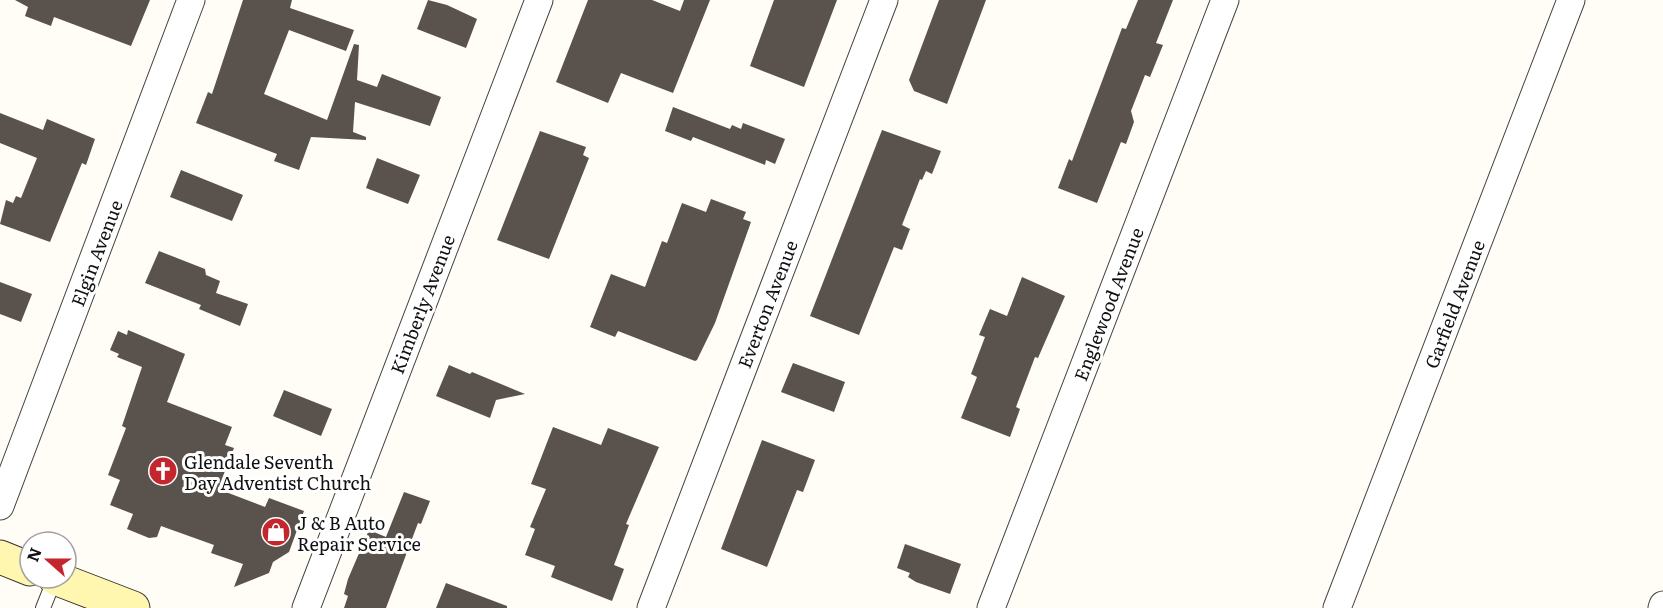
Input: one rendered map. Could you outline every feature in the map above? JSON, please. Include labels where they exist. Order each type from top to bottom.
[{"type":"main road","points":[[0,557],[18,564]]},
{"type":"main road","points":[[78,587],[134,608]]},
{"type":"street","name":"Elgin Avenue","points":[[0,506],[191,0]]},
{"type":"street","name":"Kimberly Avenue","points":[[306,608],[539,0]]},
{"type":"street","name":"Everton Avenue","points":[[651,608],[884,0]]},
{"type":"street","name":"Englewood Avenue","points":[[991,608],[1225,0]]},
{"type":"street","name":"Garfield Avenue","points":[[1337,608],[1571,0]]},
{"type":"lane","points":[[44,608],[51,590]]},
{"type":"building","points":[[15,0],[150,0],[131,46],[54,17],[51,26],[25,16],[28,7]]},
{"type":"building","points":[[243,0],[292,0],[290,8],[354,30],[346,51],[289,30],[264,94],[327,120],[354,44],[359,45],[357,80],[377,87],[382,74],[441,97],[430,126],[355,102],[353,132],[366,137],[366,140],[311,137],[299,170],[274,161],[277,154],[196,123],[208,92],[212,94]]},
{"type":"building","points":[[428,0],[447,5],[477,19],[466,48],[417,29]]},
{"type":"building","points":[[588,0],[652,0],[680,11],[684,0],[710,0],[673,93],[621,73],[608,103],[556,82]]},
{"type":"building","points":[[774,0],[837,0],[804,87],[750,66]]},
{"type":"building","points":[[939,0],[986,0],[947,104],[914,91],[909,80]]},
{"type":"building","points":[[1138,0],[1173,0],[1156,43],[1163,45],[1150,77],[1145,75],[1131,111],[1134,122],[1126,144],[1121,142],[1097,203],[1058,188],[1069,159],[1072,161],[1122,28],[1126,29]]},
{"type":"building","points":[[673,107],[730,129],[732,125],[741,129],[743,123],[785,139],[775,164],[766,160],[765,165],[693,137],[691,141],[665,131]]},
{"type":"building","points":[[0,113],[43,130],[47,119],[95,139],[86,165],[82,163],[50,242],[0,224],[6,200],[13,203],[16,196],[21,198],[37,158],[0,143]]},
{"type":"building","points":[[882,130],[941,151],[932,174],[926,171],[922,180],[920,179],[902,225],[910,229],[902,250],[894,247],[859,335],[810,316]]},
{"type":"building","points":[[540,131],[586,147],[583,155],[589,158],[549,259],[497,240]]},
{"type":"building","points":[[377,158],[420,175],[408,204],[366,188]]},
{"type":"building","points":[[181,170],[243,195],[232,221],[170,197]]},
{"type":"building","points":[[711,199],[746,212],[743,219],[751,222],[715,323],[697,360],[618,331],[615,337],[590,327],[611,274],[645,287],[662,241],[667,243],[682,203],[706,212]]},
{"type":"building","points":[[159,251],[205,269],[206,275],[220,281],[216,293],[248,304],[240,326],[199,309],[201,305],[145,283]]},
{"type":"building","points":[[1022,277],[1065,296],[1038,358],[1035,357],[1016,407],[1020,409],[1010,437],[961,418],[977,377],[971,374],[985,337],[979,335],[990,309],[1007,316]]},
{"type":"building","points":[[0,282],[32,294],[21,322],[0,314]]},
{"type":"building","points":[[128,330],[185,354],[167,402],[232,427],[225,445],[234,448],[218,489],[265,507],[269,498],[304,511],[289,552],[273,562],[269,573],[234,587],[243,564],[211,553],[214,545],[161,526],[157,537],[149,538],[127,529],[133,514],[110,505],[120,480],[108,475],[126,428],[122,426],[142,367],[117,357],[119,354],[110,350],[118,331],[127,335]]},
{"type":"building","points":[[793,363],[845,382],[834,412],[781,392]]},
{"type":"building","points":[[449,365],[525,394],[496,400],[490,418],[436,396]]},
{"type":"building","points":[[284,390],[332,409],[321,436],[273,416]]},
{"type":"building","points":[[553,427],[601,445],[608,428],[659,447],[626,524],[629,525],[614,565],[624,569],[612,601],[551,577],[555,566],[525,555],[535,529],[530,527],[546,489],[531,484]]},
{"type":"building","points":[[762,440],[815,460],[803,492],[797,490],[767,567],[721,549]]},
{"type":"building","points":[[404,492],[430,501],[421,524],[418,523],[386,608],[344,608],[348,596],[344,594],[348,579],[369,530],[386,537]]},
{"type":"building","points":[[905,544],[961,564],[950,594],[916,582],[908,577],[910,573],[897,568]]},
{"type":"building","points":[[446,583],[507,606],[507,608],[436,608]]},
{"type":"place","name":"Glendale Seventh Day Adventist Church","points":[[163,471]]},
{"type":"place","name":"J & B Auto Repair Service","points":[[276,532]]}]
